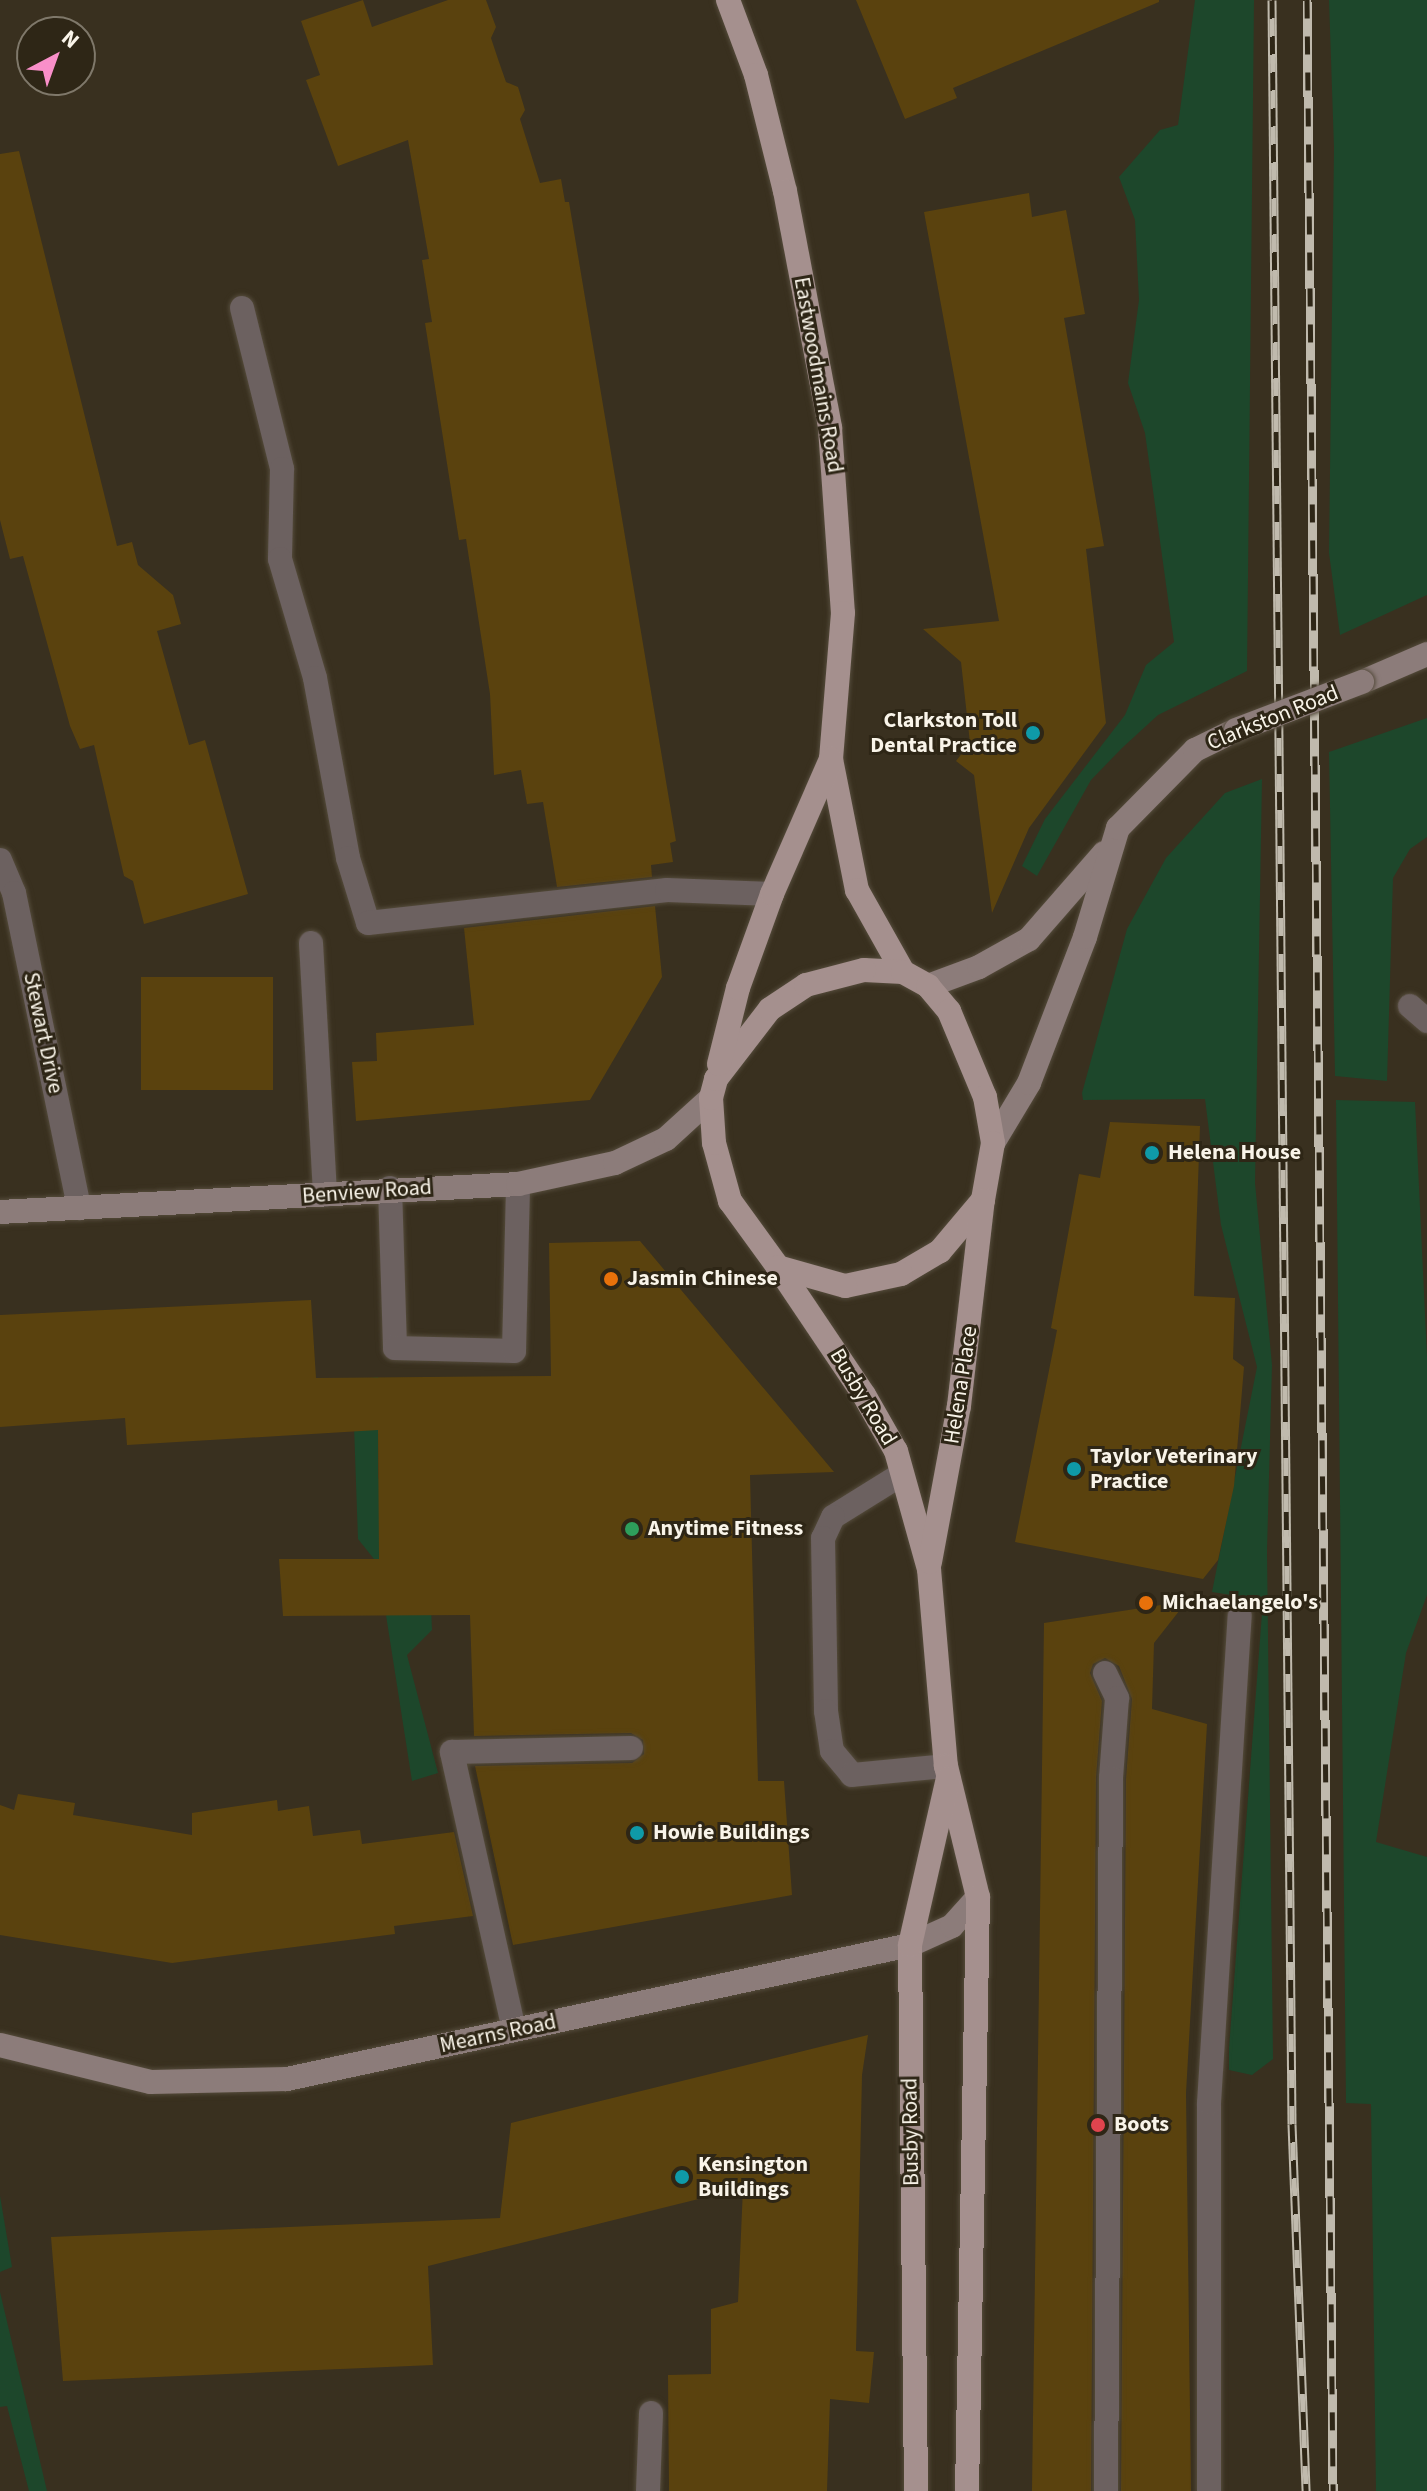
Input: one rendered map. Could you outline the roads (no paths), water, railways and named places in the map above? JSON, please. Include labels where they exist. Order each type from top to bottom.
[{"type":"main road","name":"Eastwoodmains Road","points":[[728,0],[756,75],[785,191],[830,428],[843,613],[831,759],[857,890],[903,972]]},
{"type":"main road","name":"Eastwoodmains Road","points":[[713,1088],[738,988],[772,894],[831,759]]},
{"type":"main road","points":[[713,1088],[754,1024],[789,994],[864,970],[903,972],[928,986]]},
{"type":"main road","name":"Helena Place","points":[[928,986],[967,1044],[985,1097],[993,1143],[983,1200],[959,1406],[929,1569]]},
{"type":"main road","name":"Busby Road","points":[[713,1088],[714,1143],[730,1201],[864,1395],[896,1451],[929,1569],[947,1772],[978,1897],[967,2491]]},
{"type":"main road","points":[[778,1267],[845,1286],[873,1284],[940,1251],[983,1200]]},
{"type":"main road","name":"Busby Road","points":[[916,2491],[910,1945],[947,1772]]},
{"type":"street","points":[[242,308],[282,469],[280,559],[315,678],[348,858],[368,923],[667,890],[772,894]]},
{"type":"street","name":"Clarkston Road","points":[[928,986],[994,961],[1029,939],[1108,847],[1127,815],[1158,782],[1195,750],[1236,730],[1427,654]]},
{"type":"street","name":"Clarkston Road","points":[[993,1143],[1029,1083],[1085,937],[1108,847]]},
{"type":"street","name":"Stewart Drive","points":[[0,860],[14,893],[79,1208]]},
{"type":"street","points":[[311,943],[325,1195]]},
{"type":"street","name":"Benview Road","points":[[0,1212],[325,1195],[390,1188],[518,1184],[626,1158],[666,1139],[713,1088]]},
{"type":"street","points":[[390,1188],[395,1348],[514,1351],[518,1184]]},
{"type":"street","points":[[902,1474],[833,1517],[823,1538],[826,1711],[832,1751],[852,1775],[947,1772]]},
{"type":"street","points":[[1209,2491],[1209,2103],[1240,1616]]},
{"type":"street","points":[[1105,1673],[1117,1698],[1111,1778],[1106,2491]]},
{"type":"street","points":[[514,2030],[452,1752],[631,1748]]},
{"type":"street","name":"Mearns Road","points":[[0,2045],[151,2082],[287,2079],[910,1945],[952,1926],[978,1897]]},
{"type":"street","points":[[648,2491],[651,2413]]},
{"type":"railway","points":[[1272,0],[1292,2124],[1306,2491]]},
{"type":"railway","points":[[1307,0],[1333,2491]]},
{"type":"place","name":"Clarkston Toll Dental Practice","points":[[1033,733]]},
{"type":"place","name":"Helena House","points":[[1152,1153]]},
{"type":"place","name":"Jasmin Chinese","points":[[611,1279]]},
{"type":"place","name":"Taylor Veterinary Practice","points":[[1074,1469]]},
{"type":"place","name":"Anytime Fitness","points":[[632,1529]]},
{"type":"place","name":"Michaelangelo's","points":[[1146,1603]]},
{"type":"place","name":"Howie Buildings","points":[[637,1833]]},
{"type":"place","name":"Boots","points":[[1098,2125]]},
{"type":"place","name":"Kensington Buildings","points":[[682,2177]]}]
